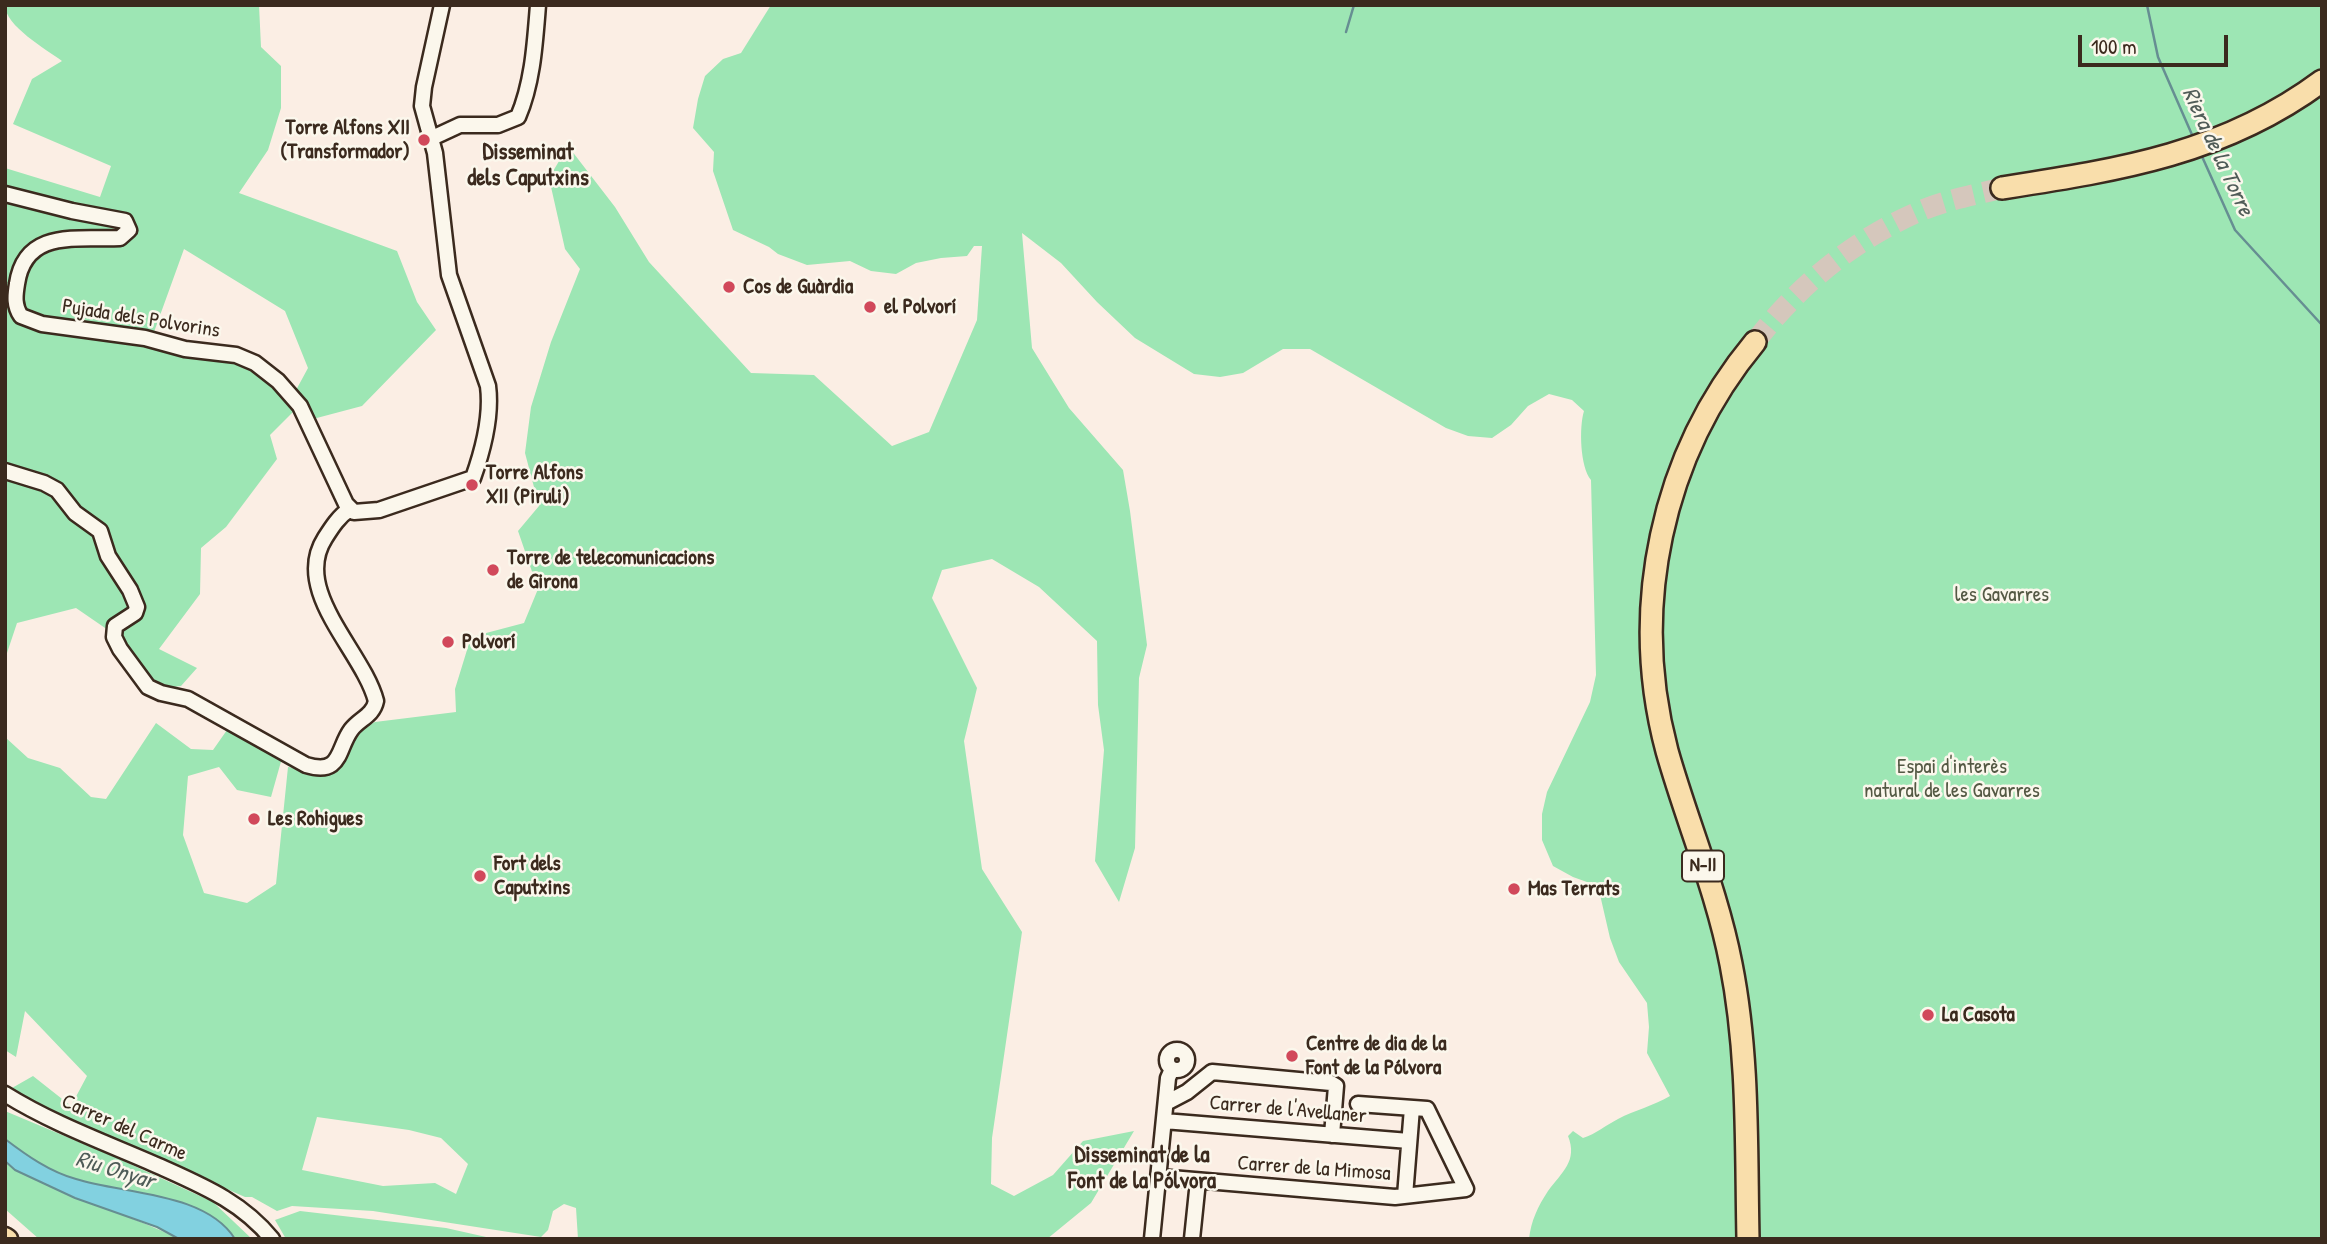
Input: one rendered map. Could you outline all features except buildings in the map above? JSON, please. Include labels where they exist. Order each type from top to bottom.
[{"type":"highway","points":[[2002,188],[2132,166],[2208,144],[2250,126],[2317,85]]},
{"type":"highway","name":"N-II","points":[[1748,1239],[1746,1104],[1738,1008],[1721,924],[1661,724],[1654,673],[1652,606],[1661,535],[1682,464],[1717,394],[1755,342]]},
{"type":"street","points":[[5,471],[44,483],[57,490],[68,506],[100,531],[108,556],[131,590],[137,607],[135,613],[115,626],[114,636],[120,649],[148,687],[188,699],[306,765],[320,768],[337,760],[350,732],[372,712],[376,701],[369,683],[322,598],[317,582],[316,561],[320,546],[338,519],[350,509],[360,513],[379,510],[473,478],[486,432],[489,391],[481,360],[449,275],[432,138],[424,115],[422,98],[442,5]]},
{"type":"street","points":[[432,138],[460,125],[498,125],[518,117],[534,50],[538,5]]},
{"type":"street","name":"Pujada dels Polvorins","points":[[5,194],[72,211],[118,219],[129,225],[128,232],[120,237],[72,238],[46,244],[31,252],[22,263],[18,279],[15,304],[21,316],[42,324],[145,338],[185,349],[236,355],[255,363],[278,381],[300,406],[345,504],[350,509]]},
{"type":"street","points":[[1152,1239],[1168,1078],[1172,1069]]},
{"type":"street","points":[[1166,1103],[1212,1072],[1331,1083],[1336,1086],[1332,1135]]},
{"type":"street","name":"Carrer del Carme","points":[[5,1094],[227,1198],[251,1216],[272,1239]]},
{"type":"street","points":[[1358,1104],[1412,1108],[1405,1196]]},
{"type":"street","name":"Carrer de la Mimosa","points":[[1159,1177],[1395,1197],[1466,1189],[1427,1109],[1412,1108]]},
{"type":"street","name":"Carrer de l'Avellaner","points":[[1164,1121],[1409,1141]]},
{"type":"street","points":[[1192,1239],[1198,1181]]},
{"type":"green space","points":[[5,5],[259,5],[261,47],[281,66],[281,108],[268,150],[239,193],[397,251],[417,302],[436,330],[362,406],[313,419],[295,392],[308,368],[285,311],[184,249],[154,332],[43,318],[26,312],[25,284],[32,257],[82,243],[108,244],[130,240],[133,226],[5,189],[5,168],[100,197],[111,166],[13,124],[32,79],[62,61],[19,29],[7,13]]},
{"type":"green space","name":"Espai d'interès natural de les Gavarres","points":[[771,5],[2322,5],[2322,1239],[1529,1239],[1538,1208],[1570,1159],[1571,1145],[1568,1136],[1573,1131],[1583,1138],[1670,1096],[1647,1053],[1647,1003],[1619,962],[1610,938],[1598,886],[1553,866],[1542,840],[1542,814],[1547,792],[1590,702],[1596,675],[1591,480],[1587,474],[1582,447],[1581,427],[1584,411],[1572,400],[1549,394],[1528,406],[1511,425],[1492,438],[1468,436],[1446,428],[1310,349],[1283,349],[1243,373],[1220,377],[1194,374],[1135,338],[1061,263],[1022,233],[1032,348],[1069,408],[1123,470],[1130,511],[1147,645],[1139,678],[1135,848],[1119,902],[1095,861],[1104,750],[1098,705],[1097,641],[1039,587],[992,559],[942,570],[932,598],[977,688],[964,741],[982,869],[1022,932],[992,1138],[991,1184],[1014,1196],[1053,1175],[1083,1141],[1134,1131],[1091,1203],[1047,1239],[578,1239],[576,1208],[564,1204],[553,1211],[548,1230],[541,1237],[373,1211],[292,1206],[277,1211],[252,1197],[245,1197],[33,1103],[12,1088],[33,1076],[71,1106],[87,1076],[25,1011],[16,1057],[5,1050],[5,737],[28,758],[60,768],[91,797],[106,799],[156,723],[191,749],[213,750],[227,730],[282,758],[271,797],[237,790],[219,767],[188,776],[183,835],[204,893],[247,903],[276,884],[288,767],[325,772],[354,733],[375,722],[456,712],[455,689],[471,637],[524,623],[538,589],[518,531],[539,506],[525,453],[531,407],[551,342],[580,269],[565,249],[549,178],[568,146],[615,207],[649,262],[751,373],[814,375],[892,446],[929,432],[977,320],[982,246],[974,246],[967,256],[916,263],[896,274],[871,271],[850,261],[807,265],[778,254],[733,230],[713,171],[714,152],[693,128],[705,76],[723,59],[741,53]],"holes":[[[317,1117],[409,1130],[441,1138],[468,1164],[456,1194],[435,1183],[383,1186],[302,1170]]]},
{"type":"green space","points":[[5,200],[114,224],[113,234],[49,240],[34,245],[22,254],[15,269],[11,289],[13,318],[31,328],[240,361],[277,387],[295,410],[270,435],[277,459],[226,527],[201,548],[200,594],[159,649],[197,668],[181,686],[167,687],[153,681],[129,651],[121,629],[142,607],[76,506],[5,466]]},
{"type":"green space","points":[[5,475],[43,486],[96,531],[131,598],[129,613],[108,630],[76,608],[17,623],[5,659]]},
{"type":"green space","points":[[5,1111],[213,1202],[252,1239],[235,1239],[222,1224],[185,1203],[95,1184],[48,1168],[5,1139]]},
{"type":"green space","points":[[5,1161],[36,1180],[179,1239],[39,1239],[5,1209]]},
{"type":"green space","points":[[300,1211],[446,1228],[495,1239],[286,1239],[275,1220]]},
{"type":"water","points":[[5,1139],[66,1176],[162,1197],[205,1212],[222,1224],[235,1239],[179,1239],[157,1227],[75,1198],[15,1170],[5,1161]]},
{"type":"waterway","points":[[1346,32],[1354,5]]},
{"type":"waterway","name":"Riera de la Torre","points":[[2147,5],[2158,57],[2193,137]]},
{"type":"waterway","name":"Riera de la Torre","points":[[2200,152],[2235,230],[2322,325]]},
{"type":"tunnel","points":[[1755,342],[1808,284],[1828,266],[1871,236],[1928,208],[2002,188]]},
{"type":"place","name":"Torre Alfons XII (Transformador)","points":[[424,140]]},
{"type":"place","name":"Cos de Guàrdia","points":[[729,287]]},
{"type":"place","name":"el Polvorí","points":[[870,307]]},
{"type":"place","name":"Torre Alfons XII (Piruli)","points":[[472,485]]},
{"type":"place","name":"Torre de telecomunicacions de Girona","points":[[493,570]]},
{"type":"place","name":"Polvorí","points":[[448,642]]},
{"type":"place","name":"Les Rohigues","points":[[254,819]]},
{"type":"place","name":"Fort dels Caputxins","points":[[480,876]]},
{"type":"place","name":"Mas Terrats","points":[[1514,889]]},
{"type":"place","name":"La Casota","points":[[1928,1015]]},
{"type":"place","name":"Centre de dia de la Font de la Pólvora","points":[[1292,1056]]},
{"type":"district","name":"Disseminat dels Caputxins","points":[[528,166]]},
{"type":"district","name":"Disseminat de la Font de la Pólvora","points":[[1142,1169]]},
{"type":"park label","name":"les Gavarres","points":[[2002,595]]},
{"type":"water label","name":"Riu Onyar","points":[[115,1171]]}]
